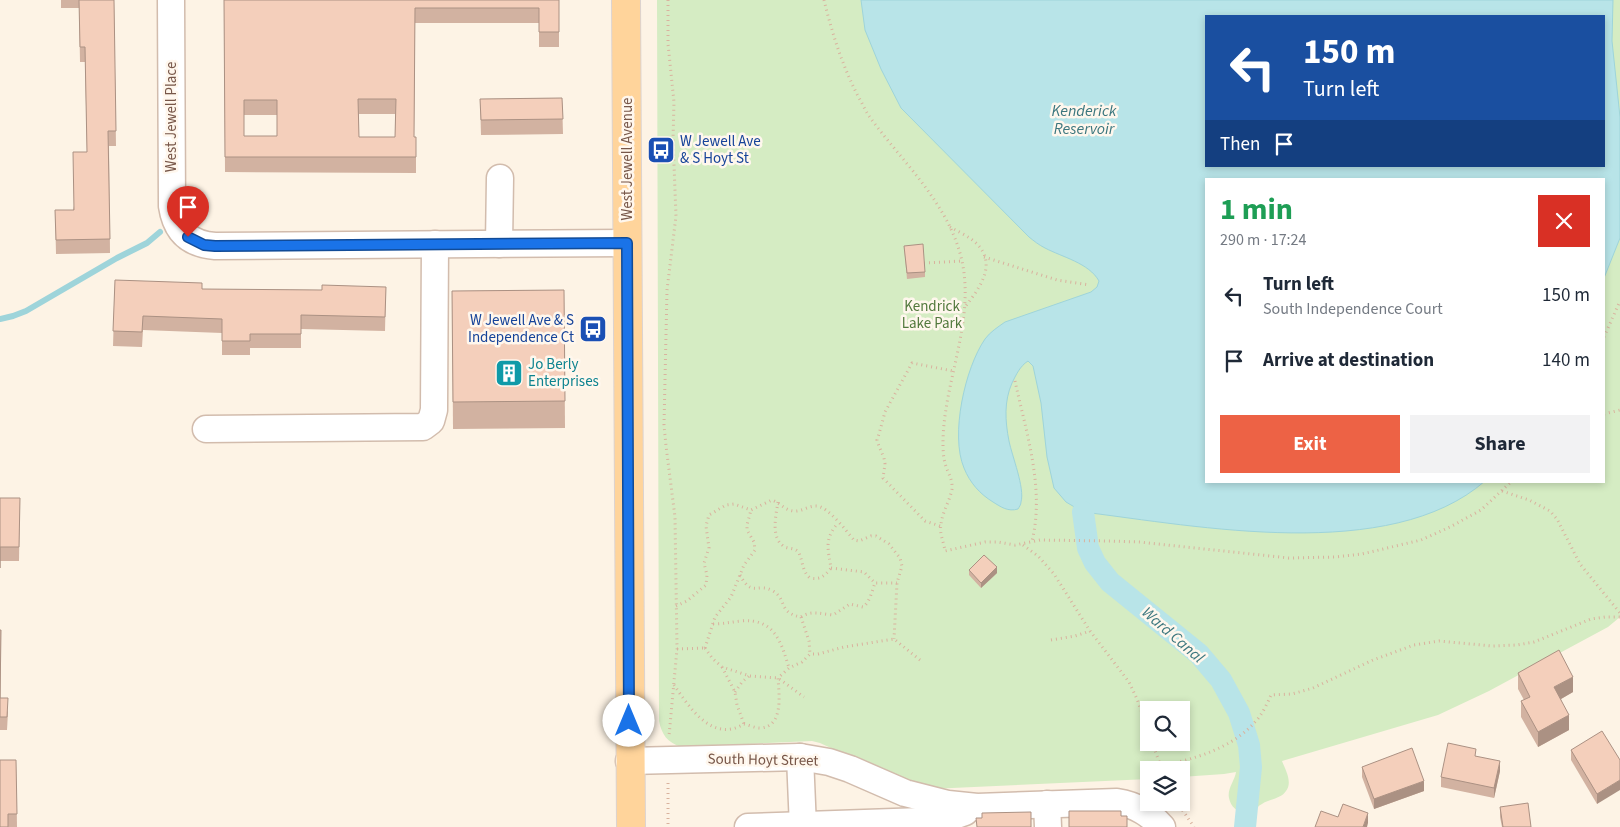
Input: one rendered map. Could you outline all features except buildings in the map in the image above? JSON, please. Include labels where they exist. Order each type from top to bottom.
[{"type":"main road","name":"West Jewell Avenue","points":[[626,0],[631,827]]},
{"type":"street","name":"West Jewell Place","points":[[171,0],[172,206],[182,231],[196,242],[215,246],[435,244]]},
{"type":"street","points":[[498,244],[500,178]]},
{"type":"street","points":[[206,429],[423,427],[431,421],[434,410],[435,244],[627,243]]},
{"type":"street","points":[[800,757],[803,826]]},
{"type":"street","name":"South Hoyt Street","points":[[630,760],[800,757],[817,759],[836,764],[926,800],[1047,816],[1103,802],[1128,804],[1148,813],[1162,827]]},
{"type":"street","name":"South Hoyt Street","points":[[748,827],[931,820],[948,818],[978,807]]},
{"type":"path","points":[[668,0],[668,44],[674,102],[673,149],[676,216],[667,290],[664,398],[666,446],[676,517],[677,649],[669,735]]},
{"type":"path","points":[[824,0],[832,35],[851,81],[868,115],[940,207],[950,226],[962,261],[965,285],[964,309],[960,341],[946,410],[943,441],[945,463],[952,482],[952,490],[940,526],[945,551],[985,542],[1015,545],[1040,540],[1139,542],[1288,558],[1335,557],[1362,554],[1421,540],[1450,527],[1481,510],[1510,483]]},
{"type":"path","points":[[661,150],[673,149]]},
{"type":"path","points":[[950,226],[977,244],[983,253],[986,263],[980,288],[964,309]]},
{"type":"path","points":[[984,258],[1057,280],[1090,285]]},
{"type":"path","points":[[924,263],[962,261]]},
{"type":"path","points":[[1605,335],[1620,301]]},
{"type":"path","points":[[940,526],[925,521],[883,478],[885,464],[878,440],[885,412],[912,363],[953,371]]},
{"type":"path","points":[[1015,381],[1034,478],[1036,525],[1032,541]]},
{"type":"path","points":[[1605,414],[1620,410]]},
{"type":"path","points":[[1502,491],[1529,500],[1550,511],[1557,518],[1580,564],[1620,613]]},
{"type":"path","points":[[676,606],[687,601],[706,585],[707,575],[704,563],[709,548],[706,526],[709,515],[726,505],[734,504],[751,510],[772,500],[791,511],[814,506],[821,507],[828,511],[854,540],[859,541],[876,536],[889,544],[900,558],[902,566],[897,583],[894,639]]},
{"type":"path","points":[[778,502],[775,523],[776,533],[781,544],[796,549],[803,570],[810,578],[816,580],[822,578],[831,568]]},
{"type":"path","points":[[705,648],[715,617],[731,597],[755,546],[746,525],[751,510]]},
{"type":"path","points":[[831,568],[827,544],[832,530],[838,523]]},
{"type":"path","points":[[1022,544],[1038,556],[1054,574],[1090,631],[1129,682],[1140,707]]},
{"type":"path","points":[[831,568],[864,572],[875,583],[897,583]]},
{"type":"path","points":[[740,575],[744,583],[753,589],[767,588],[774,591],[784,608],[793,616],[800,617],[806,613],[832,616],[850,604],[862,606],[867,604],[875,583]]},
{"type":"path","points":[[800,617],[810,654]]},
{"type":"path","points":[[1186,761],[1224,746],[1241,736],[1257,721],[1271,695],[1292,694],[1312,688],[1402,649],[1434,641],[1492,646],[1534,642],[1591,619],[1620,617]]},
{"type":"path","points":[[713,624],[751,620],[767,626],[774,631],[789,668]]},
{"type":"path","points":[[1051,640],[1090,631]]},
{"type":"path","points":[[778,678],[789,668],[802,662],[810,654],[894,639],[920,660]]},
{"type":"path","points":[[677,649],[705,648]]},
{"type":"path","points":[[705,648],[722,667],[735,692],[737,705],[744,724]]},
{"type":"path","points":[[722,667],[750,676],[778,678],[804,697]]},
{"type":"path","points":[[735,692],[742,682],[750,676]]},
{"type":"path","points":[[674,685],[695,715],[707,723],[720,729],[728,730],[744,724],[760,728],[772,723],[778,711],[780,696],[778,678]]},
{"type":"path","points":[[668,780],[668,827]]},
{"type":"path","points":[[1183,811],[1194,827]]},
{"type":"green space","name":"Kendrick Lake Park","points":[[657,0],[1620,0],[1620,617],[1608,627],[1489,691],[1438,715],[1282,761],[1289,780],[1284,794],[1265,802],[1253,811],[1245,813],[1235,808],[1229,798],[1229,791],[1236,772],[1190,776],[1190,761],[1140,761],[1140,779],[930,789],[914,786],[812,741],[681,747],[672,743],[666,737],[659,721]]},
{"type":"water","name":"Kenderick Reservoir","points":[[861,0],[1613,0],[1612,41],[1620,117],[1620,238],[1605,276],[1605,178],[1205,178],[1205,483],[1482,483],[1445,507],[1398,523],[1346,531],[1291,533],[1235,530],[1083,512],[1066,502],[1054,488],[1047,457],[1041,403],[1033,366],[1028,361],[1020,368],[1009,390],[1006,404],[1008,434],[1022,496],[1018,509],[1008,509],[988,499],[976,488],[966,473],[960,454],[959,420],[971,367],[985,339],[1005,322],[1091,292],[1097,287],[1099,281],[1095,275],[1082,265],[1045,248],[1029,237],[901,108],[881,69],[865,30]]},
{"type":"waterway","points":[[0,319],[26,311],[117,258],[147,243],[160,232]]},
{"type":"waterway","name":"Ward Canal","points":[[1083,512],[1088,548],[1095,563],[1110,582],[1199,654],[1221,680],[1239,713],[1249,745],[1251,767],[1245,827]]},
{"type":"place","name":"W Jewell Ave & S Hoyt St","points":[[661,150]]},
{"type":"place","name":"W Jewell Ave & S Independence Ct","points":[[593,329]]},
{"type":"place","name":"Jo Berly Enterprises","points":[[509,373]]},
{"type":"route","points":[[188,237],[204,245],[215,246],[627,243],[629,721]]}]
